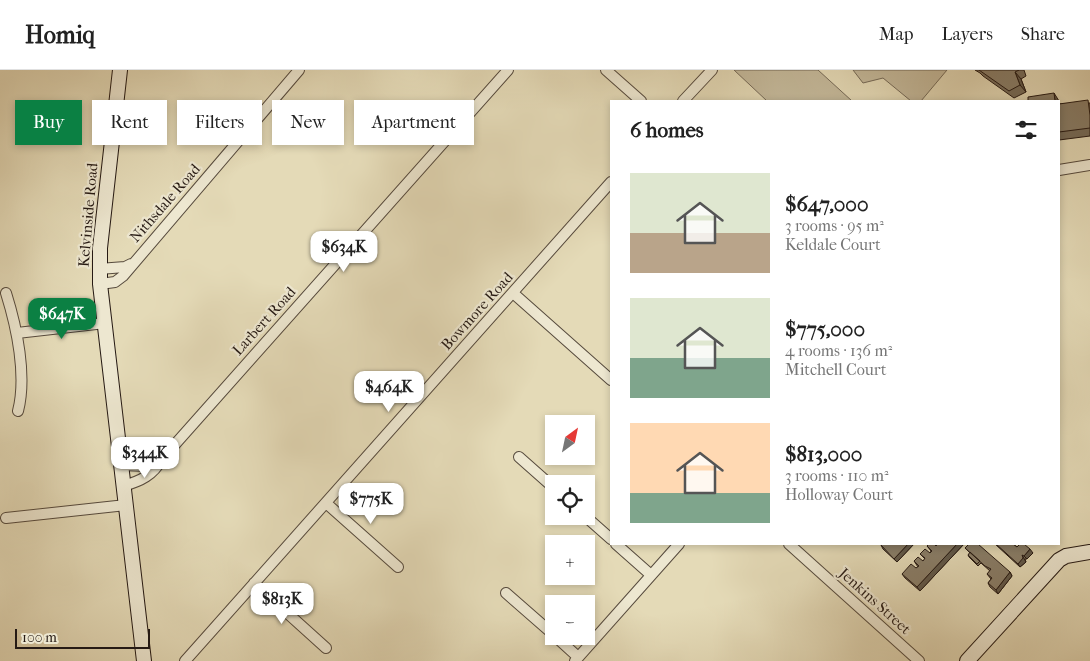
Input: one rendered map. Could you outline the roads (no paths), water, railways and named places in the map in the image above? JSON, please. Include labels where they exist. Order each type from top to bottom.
[{"type":"street","name":"Kelvinside Road","points":[[120,70],[99,269],[144,661]]},
{"type":"street","name":"Nithsdale Road","points":[[100,284],[111,283],[120,279],[299,70]]},
{"type":"street","name":"Larbert Road","points":[[123,486],[146,478],[158,466],[162,458],[508,70]]},
{"type":"street","points":[[606,70],[640,100]]},
{"type":"street","points":[[684,100],[712,70]]},
{"type":"street","points":[[1060,170],[1090,165]]},
{"type":"street","name":"Bowmore Road","points":[[185,661],[610,183]]},
{"type":"street","name":"Nithsdale Road","points":[[99,269],[125,267],[132,264]]},
{"type":"street","points":[[6,293],[17,333],[22,395],[18,412]]},
{"type":"street","points":[[514,293],[610,379]]},
{"type":"street","points":[[17,333],[105,323]]},
{"type":"street","points":[[519,457],[545,480]]},
{"type":"street","name":"Larbert Road","points":[[121,465],[148,466],[162,458]]},
{"type":"street","points":[[326,502],[398,567]]},
{"type":"street","points":[[6,518],[126,505]]},
{"type":"street","points":[[595,525],[610,538]]},
{"type":"street","points":[[617,545],[651,575]]},
{"type":"street","points":[[563,645],[577,659],[678,545]]},
{"type":"street","name":"Jenkins Street","points":[[790,545],[919,661]]},
{"type":"street","points":[[967,661],[1059,560],[1066,556],[1090,552]]},
{"type":"street","points":[[254,583],[326,648]]},
{"type":"street","points":[[506,592],[545,628]]}]
